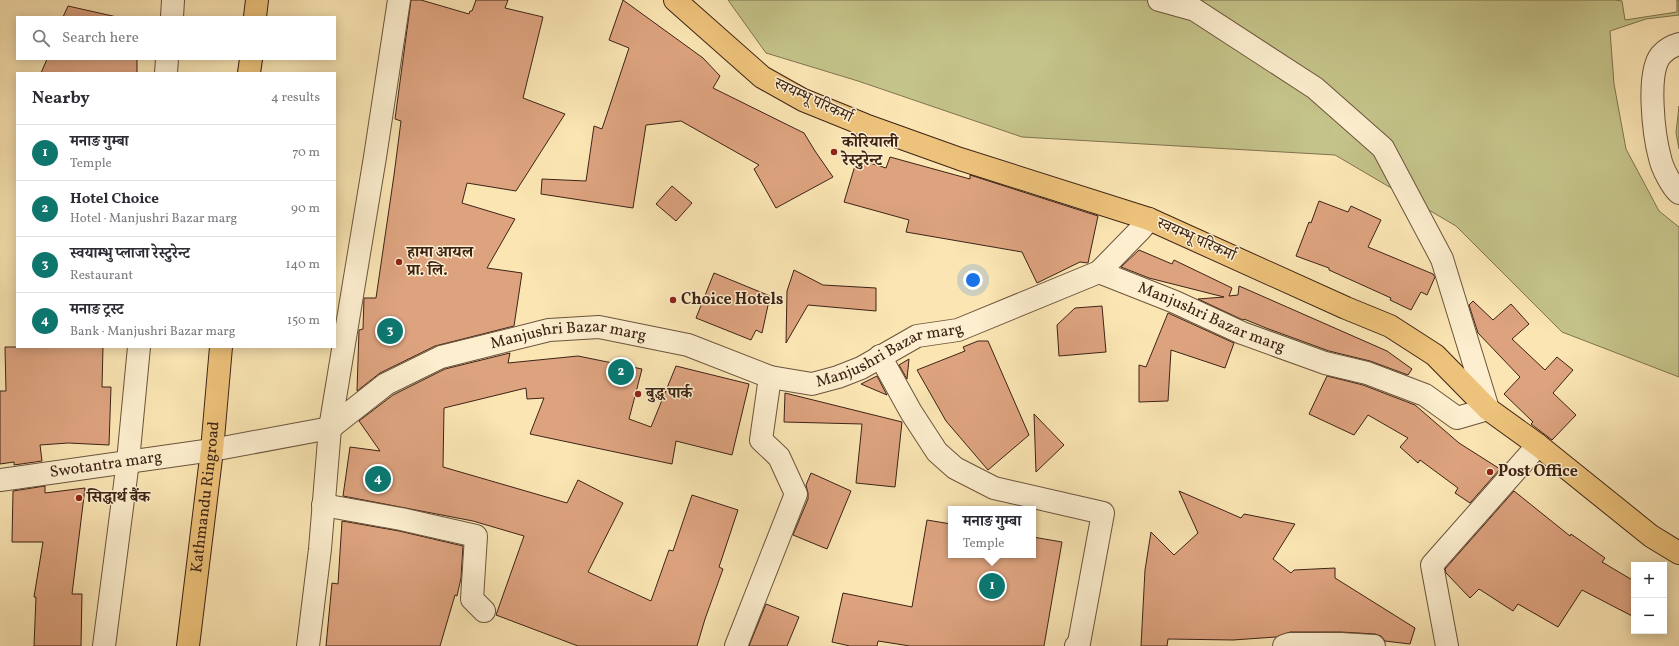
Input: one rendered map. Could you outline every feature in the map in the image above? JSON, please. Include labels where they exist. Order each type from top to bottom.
[{"type":"main road","points":[[255,16],[257,0]]},
{"type":"main road","name":"स्वयम्भू परिकर्मा","points":[[675,0],[762,77],[802,100],[865,125],[960,159],[1149,219],[1338,305],[1390,326],[1435,355],[1488,409],[1538,445],[1651,536],[1679,553]]},
{"type":"main road","points":[[249,72],[250,60]]},
{"type":"main road","name":"Kathmandu Ringroad","points":[[188,646],[212,450],[221,348]]},
{"type":"street","points":[[172,16],[173,0]]},
{"type":"street","points":[[308,646],[320,549],[330,428],[375,157],[399,0]]},
{"type":"street","points":[[1159,0],[1195,10],[1315,88],[1383,148],[1442,259],[1488,409]]},
{"type":"street","points":[[1679,44],[1668,48],[1660,55],[1654,72],[1652,108],[1660,160],[1675,189],[1679,193]]},
{"type":"street","points":[[166,72],[167,60]]},
{"type":"street","points":[[1099,272],[1141,230],[1149,219]]},
{"type":"street","name":"Manjushri Bazar marg","points":[[212,450],[330,428],[386,384],[441,357],[549,330],[599,327],[688,345],[770,377],[812,384],[838,377],[861,368],[917,336],[958,330],[1099,272],[1175,302],[1242,333],[1325,363],[1367,373],[1425,395],[1457,418],[1488,409]]},
{"type":"street","points":[[104,646],[128,461],[139,348]]},
{"type":"street","points":[[880,356],[918,424],[937,452],[955,468],[994,488],[1102,514],[1079,643],[1076,646]]},
{"type":"street","points":[[736,646],[796,494],[778,457],[761,440],[770,377]]},
{"type":"street","points":[[1447,646],[1432,565],[1538,445]]},
{"type":"street","name":"Swotantra marg","points":[[0,480],[212,450]]},
{"type":"street","points":[[323,505],[401,519],[476,536],[472,599],[484,611]]},
{"type":"street","points":[[1284,646],[1290,644],[1341,644],[1374,646]]},
{"type":"shaded area","points":[[728,0],[1615,0],[1622,1],[1625,20],[1677,12],[1677,0],[1679,0],[1679,15],[1646,19],[1610,31],[1614,84],[1626,149],[1659,211],[1679,227],[1679,377],[1562,332],[1456,226],[1335,155],[1022,137],[858,81],[766,53]]},
{"type":"shaded area","points":[[1679,106],[1679,149],[1676,133]]},
{"type":"building","points":[[411,0],[421,0],[469,14],[470,11],[472,11],[476,0],[508,0],[505,8],[543,17],[523,98],[565,114],[516,191],[467,183],[462,203],[515,219],[487,268],[522,273],[514,326],[435,346],[380,373],[357,391],[359,330],[363,329],[364,298],[376,298],[394,175],[401,121],[395,119]]},
{"type":"building","points":[[623,0],[703,58],[720,76],[713,88],[804,133],[833,177],[776,208],[754,169],[759,165],[681,121],[646,125],[633,208],[541,194],[542,179],[586,181],[594,126],[602,129],[629,48],[609,40]]},
{"type":"building","points":[[68,6],[113,16],[63,16]]},
{"type":"building","points":[[47,60],[137,60],[137,72],[41,72]]},
{"type":"building","points":[[890,157],[970,179],[970,175],[1098,216],[1088,263],[1080,262],[1037,283],[1022,252],[906,232],[909,220],[844,202],[857,159],[886,168]]},
{"type":"building","points":[[672,186],[692,203],[676,221],[656,204]]},
{"type":"building","points":[[1319,201],[1348,212],[1351,206],[1381,220],[1368,247],[1433,274],[1435,277],[1427,295],[1421,292],[1411,310],[1390,300],[1391,298],[1329,270],[1329,268],[1296,256]]},
{"type":"building","points":[[1139,250],[1172,264],[1174,260],[1232,288],[1229,296],[1238,295],[1239,286],[1246,289],[1387,351],[1412,369],[1408,375],[1370,361],[1329,351],[1244,319],[1243,320],[1198,299],[1224,297],[1149,278],[1121,267]]},
{"type":"building","points":[[794,270],[823,285],[876,288],[876,311],[808,305],[786,343],[787,291]]},
{"type":"building","points":[[714,273],[770,296],[762,333],[756,330],[751,340],[696,318]]},
{"type":"building","points":[[1473,301],[1493,320],[1511,304],[1529,324],[1512,339],[1545,370],[1557,357],[1573,370],[1553,393],[1576,415],[1552,440],[1531,424],[1533,422],[1504,394],[1520,377],[1478,333],[1469,305]]},
{"type":"building","points":[[1102,306],[1106,352],[1059,356],[1057,325],[1075,308]]},
{"type":"building","points":[[1168,313],[1234,343],[1225,368],[1171,350],[1168,401],[1139,402],[1139,365],[1146,367]]},
{"type":"building","points":[[978,341],[988,341],[1029,435],[988,470],[946,421],[917,370],[965,351],[963,347]]},
{"type":"building","points":[[5,347],[103,348],[102,387],[111,387],[109,445],[68,443],[40,445],[42,461],[14,465],[14,462],[0,464],[0,391],[6,391]]},
{"type":"building","points":[[510,353],[508,363],[578,356],[642,369],[629,419],[651,427],[676,366],[749,384],[732,455],[676,441],[672,464],[530,434],[544,398],[527,399],[526,388],[444,408],[443,467],[567,503],[578,480],[623,503],[588,572],[651,601],[669,550],[673,551],[692,495],[738,510],[719,567],[723,569],[697,646],[578,646],[496,615],[524,536],[473,521],[343,496],[350,447],[380,451],[359,421],[393,395],[445,369]]},
{"type":"building","points":[[909,359],[907,379],[899,365]]},
{"type":"building","points":[[877,376],[887,395],[861,384]]},
{"type":"building","points":[[1327,376],[1363,385],[1415,405],[1459,443],[1500,469],[1470,503],[1455,493],[1458,488],[1420,460],[1418,463],[1400,447],[1408,438],[1368,415],[1354,435],[1309,414]]},
{"type":"building","points":[[785,393],[902,422],[895,487],[856,483],[862,424],[784,422]]},
{"type":"building","points":[[1034,414],[1064,445],[1036,472]]},
{"type":"building","points":[[811,473],[851,491],[827,549],[793,535],[808,499],[806,485]]},
{"type":"building","points":[[45,486],[45,493],[85,488],[72,594],[82,594],[81,646],[34,646],[36,597],[34,597],[43,542],[12,542],[13,491]]},
{"type":"building","points":[[1179,491],[1241,518],[1244,514],[1295,524],[1273,559],[1291,573],[1294,570],[1335,568],[1335,578],[1415,628],[1410,644],[1385,641],[1381,636],[1375,634],[1290,632],[1276,637],[1233,640],[1168,639],[1167,646],[1141,646],[1145,570],[1151,532],[1174,555],[1198,533]]},
{"type":"building","points":[[1514,491],[1570,536],[1571,534],[1605,558],[1602,562],[1631,579],[1631,615],[1582,590],[1558,627],[1518,604],[1513,611],[1479,589],[1470,598],[1446,573],[1445,569]]},
{"type":"building","points":[[927,520],[948,524],[948,558],[1036,558],[1036,538],[1062,542],[1044,646],[910,646],[878,641],[877,646],[850,646],[832,642],[843,593],[912,607]]},
{"type":"building","points":[[342,521],[399,531],[463,546],[461,578],[457,596],[455,595],[440,646],[326,646],[332,583],[338,584]]},
{"type":"building","points":[[766,604],[799,617],[787,646],[749,646]]},
{"type":"place","name":"कोरियाली रेस्टुरेन्ट","points":[[834,152]]},
{"type":"place","name":"हामा आयल प्रा. लि.","points":[[399,262]]},
{"type":"place","name":"Choice Hotels","points":[[673,300]]},
{"type":"place","name":"स्वयाम्भु प्लाजा रेस्टुरेन्ट","points":[[390,331]]},
{"type":"place","name":"Hotel Choice","points":[[621,372]]},
{"type":"place","name":"बुद्ध पार्क","points":[[638,394]]},
{"type":"place","name":"Post Office","points":[[1490,472]]},
{"type":"place","name":"मनाङ ट्रस्ट","points":[[378,479]]},
{"type":"place","name":"सिद्धार्थ बैंक","points":[[79,498]]},
{"type":"place","name":"मनाङ गुम्बा","points":[[992,586]]}]
